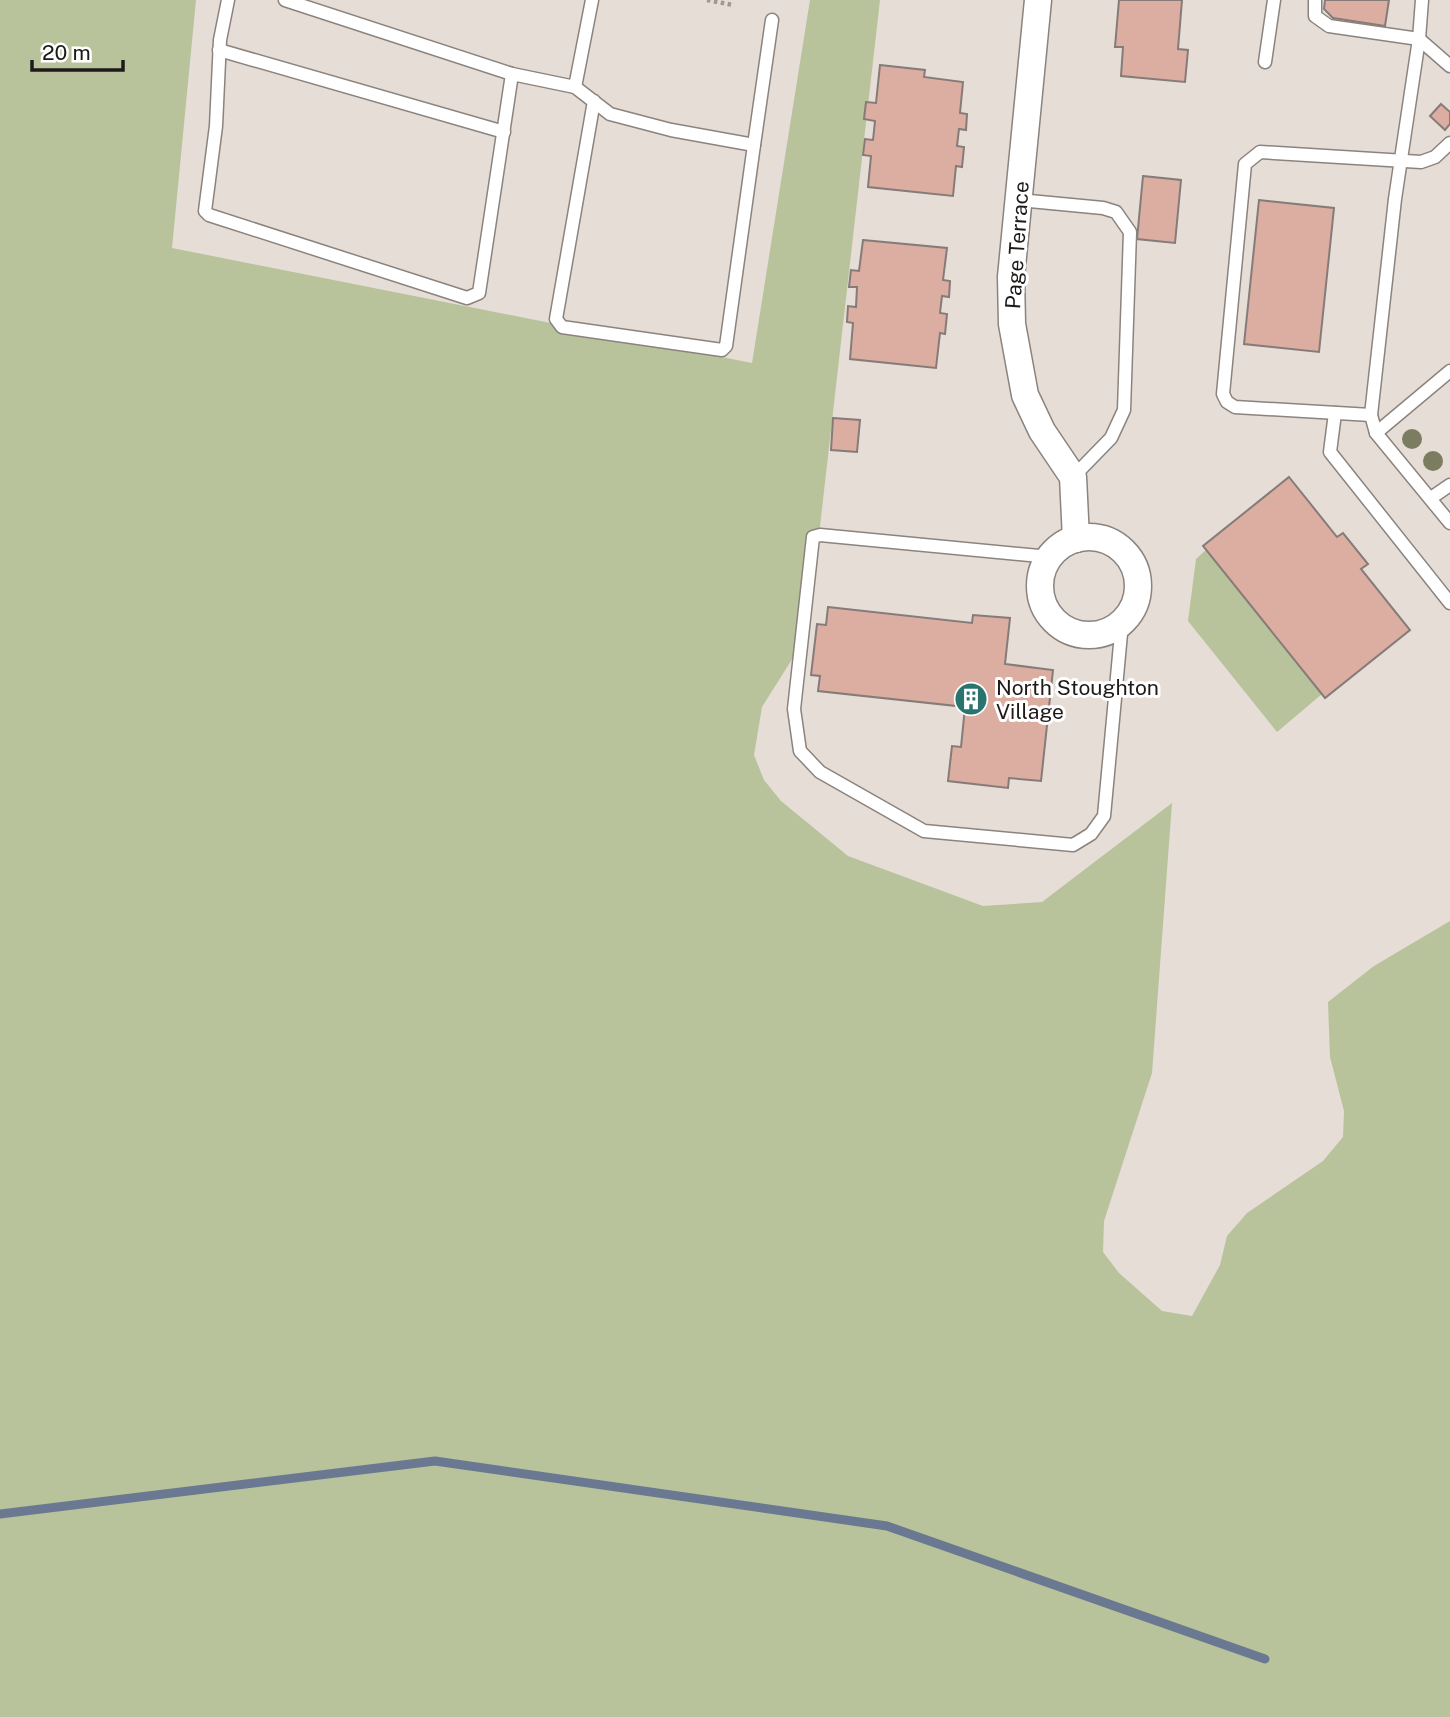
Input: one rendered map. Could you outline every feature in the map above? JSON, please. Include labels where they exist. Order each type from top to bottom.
[{"type":"street","name":"Page Terrace","points":[[1038,0],[1011,277],[1012,324],[1018,368],[1032,413],[1073,477]]},
{"type":"street","points":[[1073,477],[1076,539]]},
{"type":"street","points":[[1093,537],[1108,541],[1122,550],[1133,563],[1138,578],[1138,595],[1132,610],[1122,623],[1093,635],[1077,634],[1057,622],[1043,603],[1040,588],[1043,571],[1050,557],[1061,546],[1076,539],[1093,537]]},
{"type":"lane","points":[[229,0],[219,50],[216,126],[204,205],[209,215],[467,299],[479,293],[512,74]]},
{"type":"lane","points":[[285,0],[512,74],[575,86],[610,114],[671,130],[754,145]]},
{"type":"lane","points":[[575,86],[592,0]]},
{"type":"lane","points":[[1265,62],[1274,0]]},
{"type":"lane","points":[[1315,0],[1315,16],[1329,26],[1419,39],[1450,66]]},
{"type":"lane","points":[[1422,0],[1371,415],[1376,433],[1450,523]]},
{"type":"lane","points":[[594,102],[556,319],[562,327],[722,351],[726,346],[772,20]]},
{"type":"lane","points":[[219,50],[504,132]]},
{"type":"lane","points":[[1371,415],[1235,407],[1227,402],[1223,394],[1245,164],[1260,152],[1428,161],[1450,144]]},
{"type":"lane","points":[[1018,200],[1103,208],[1116,212],[1130,232],[1124,410],[1111,438],[1073,477]]},
{"type":"lane","points":[[1376,433],[1450,371]]},
{"type":"lane","points":[[1335,413],[1330,452],[1450,603]]},
{"type":"lane","points":[[1431,498],[1450,485]]},
{"type":"lane","points":[[1050,557],[820,535],[813,537],[794,709],[800,751],[820,772],[923,831],[1065,847],[1073,845],[1091,834],[1104,816],[1122,623]]},
{"type":"path","points":[[708,0],[733,5]]},
{"type":"green space","points":[[0,0],[196,0],[172,248],[752,363],[810,0],[880,0],[810,614],[806,637],[762,707],[754,755],[764,780],[781,801],[848,856],[983,906],[1042,902],[1172,803],[1152,1073],[1104,1221],[1103,1252],[1119,1273],[1162,1311],[1192,1316],[1220,1265],[1227,1236],[1247,1213],[1323,1161],[1343,1137],[1344,1111],[1330,1057],[1328,1002],[1374,966],[1450,921],[1450,1717],[0,1717]]},
{"type":"green space","points":[[1206,550],[1322,694],[1277,732],[1188,621],[1196,559]]},
{"type":"building","points":[[1119,0],[1182,0],[1178,49],[1188,50],[1185,82],[1121,76],[1123,47],[1115,47]]},
{"type":"building","points":[[1325,0],[1389,0],[1385,26],[1333,18],[1324,9]]},
{"type":"building","points":[[880,65],[925,70],[924,77],[963,82],[960,113],[967,114],[966,130],[959,129],[957,146],[964,147],[962,167],[956,166],[953,196],[868,187],[871,156],[863,155],[865,139],[873,140],[875,121],[864,119],[866,102],[876,103]]},
{"type":"building","points":[[1441,104],[1450,112],[1450,124],[1445,130],[1430,116]]},
{"type":"building","points":[[1143,176],[1181,180],[1175,243],[1137,239]]},
{"type":"building","points":[[1259,200],[1334,208],[1319,352],[1244,344]]},
{"type":"building","points":[[863,240],[947,248],[943,280],[950,281],[949,297],[942,296],[940,313],[947,314],[945,334],[940,333],[936,368],[850,359],[853,323],[847,322],[848,306],[856,307],[857,287],[849,287],[851,270],[859,271]]},
{"type":"building","points":[[833,418],[860,420],[857,452],[831,450]]},
{"type":"building","points":[[1289,477],[1337,537],[1343,533],[1368,564],[1361,569],[1410,630],[1325,698],[1203,546]]},
{"type":"building","name":"North Stoughton Village","points":[[828,607],[972,623],[973,615],[1010,618],[1005,664],[1053,670],[1041,781],[1009,778],[1008,788],[948,781],[952,746],[961,747],[965,707],[818,691],[820,676],[811,675],[817,624],[826,625]]},
{"type":"waterway","points":[[0,1514],[435,1461],[887,1526],[1265,1659]]},
{"type":"place","name":"North Stoughton Village","points":[[971,699]]}]
